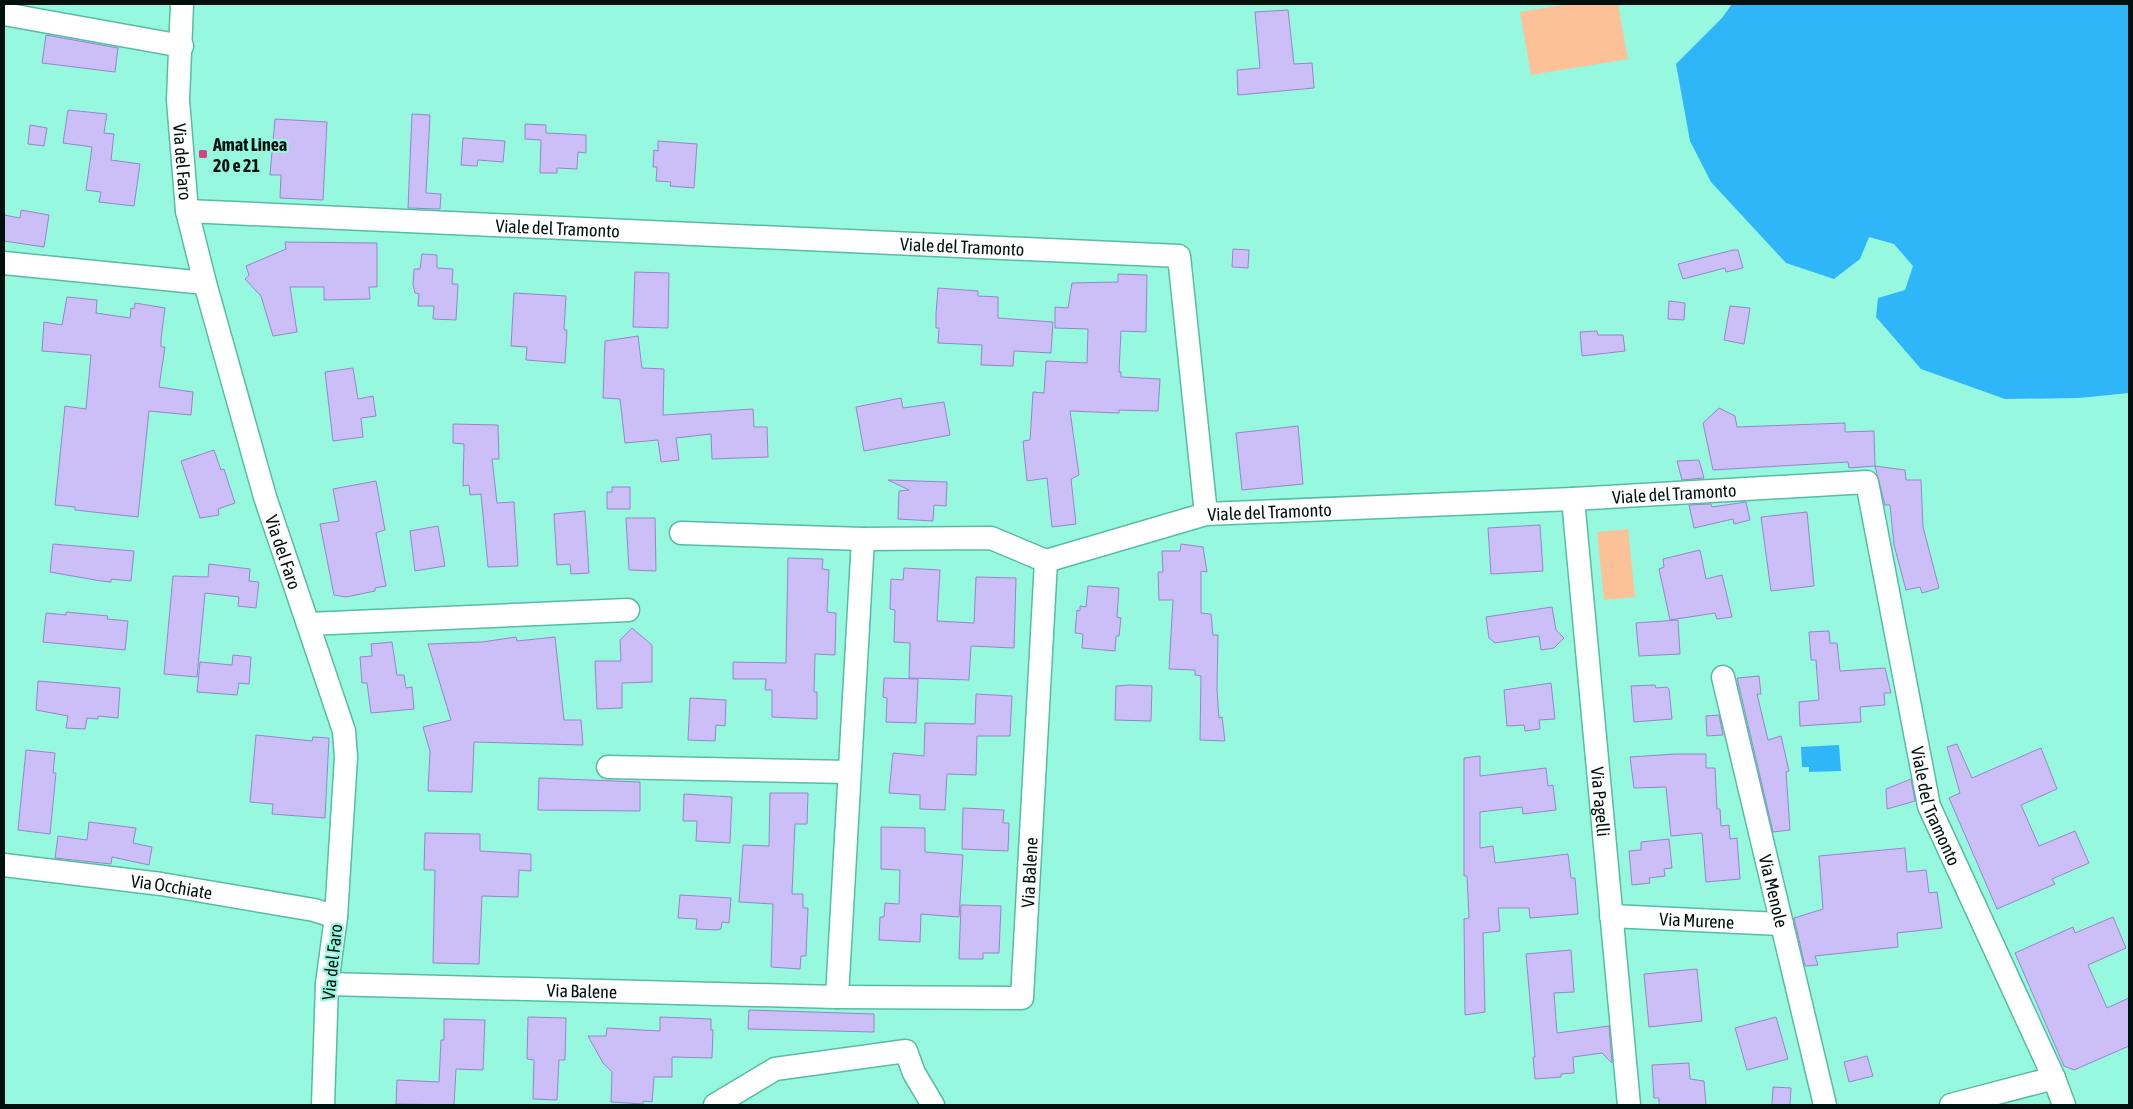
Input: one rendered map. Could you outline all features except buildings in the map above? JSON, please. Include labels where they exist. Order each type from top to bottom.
[{"type":"street","name":"Via del Faro","points":[[182,4],[182,46],[178,100],[187,211],[205,283],[265,497],[344,731],[346,757],[336,917],[327,984],[323,1105]]},
{"type":"street","points":[[4,14],[182,46]]},
{"type":"street","name":"Viale del Tramonto","points":[[187,211],[1179,256],[1206,514],[1572,498],[1867,482],[1929,806],[2054,1078],[2064,1105]]},
{"type":"street","points":[[4,262],[205,283]]},
{"type":"street","name":"Via Pagelli","points":[[1572,498],[1629,1105]]},
{"type":"street","points":[[680,533],[863,539],[992,538],[1046,560],[1206,514]]},
{"type":"street","points":[[837,997],[863,539]]},
{"type":"street","name":"Via Balene","points":[[327,984],[837,997],[1022,998],[1046,560]]},
{"type":"street","points":[[308,624],[628,610]]},
{"type":"street","name":"Via Menole","points":[[1723,677],[1825,1105]]},
{"type":"street","points":[[608,767],[849,772]]},
{"type":"street","name":"Via Occhiate","points":[[4,865],[161,884],[314,910],[336,917]]},
{"type":"street","name":"Via Murene","points":[[1611,916],[1782,924]]},
{"type":"street","points":[[715,1105],[775,1069],[906,1051],[914,1073],[933,1105]]},
{"type":"street","points":[[1951,1105],[2054,1078]]},
{"type":"shaded area","points":[[1570,4],[1618,4],[1628,59],[1531,75],[1520,12]]},
{"type":"shaded area","points":[[1628,529],[1635,597],[1604,600],[1597,532]]},
{"type":"water","points":[[1732,4],[2129,4],[2129,393],[2079,398],[2005,399],[1921,369],[1876,317],[1878,298],[1905,290],[1913,266],[1894,244],[1869,237],[1860,259],[1834,279],[1786,263],[1711,182],[1690,141],[1676,64],[1722,18]]},
{"type":"water","points":[[1839,745],[1841,771],[1809,772],[1809,767],[1802,767],[1801,747]]},
{"type":"place","name":"Amat Linea 20 e 21","points":[[203,154]]}]
